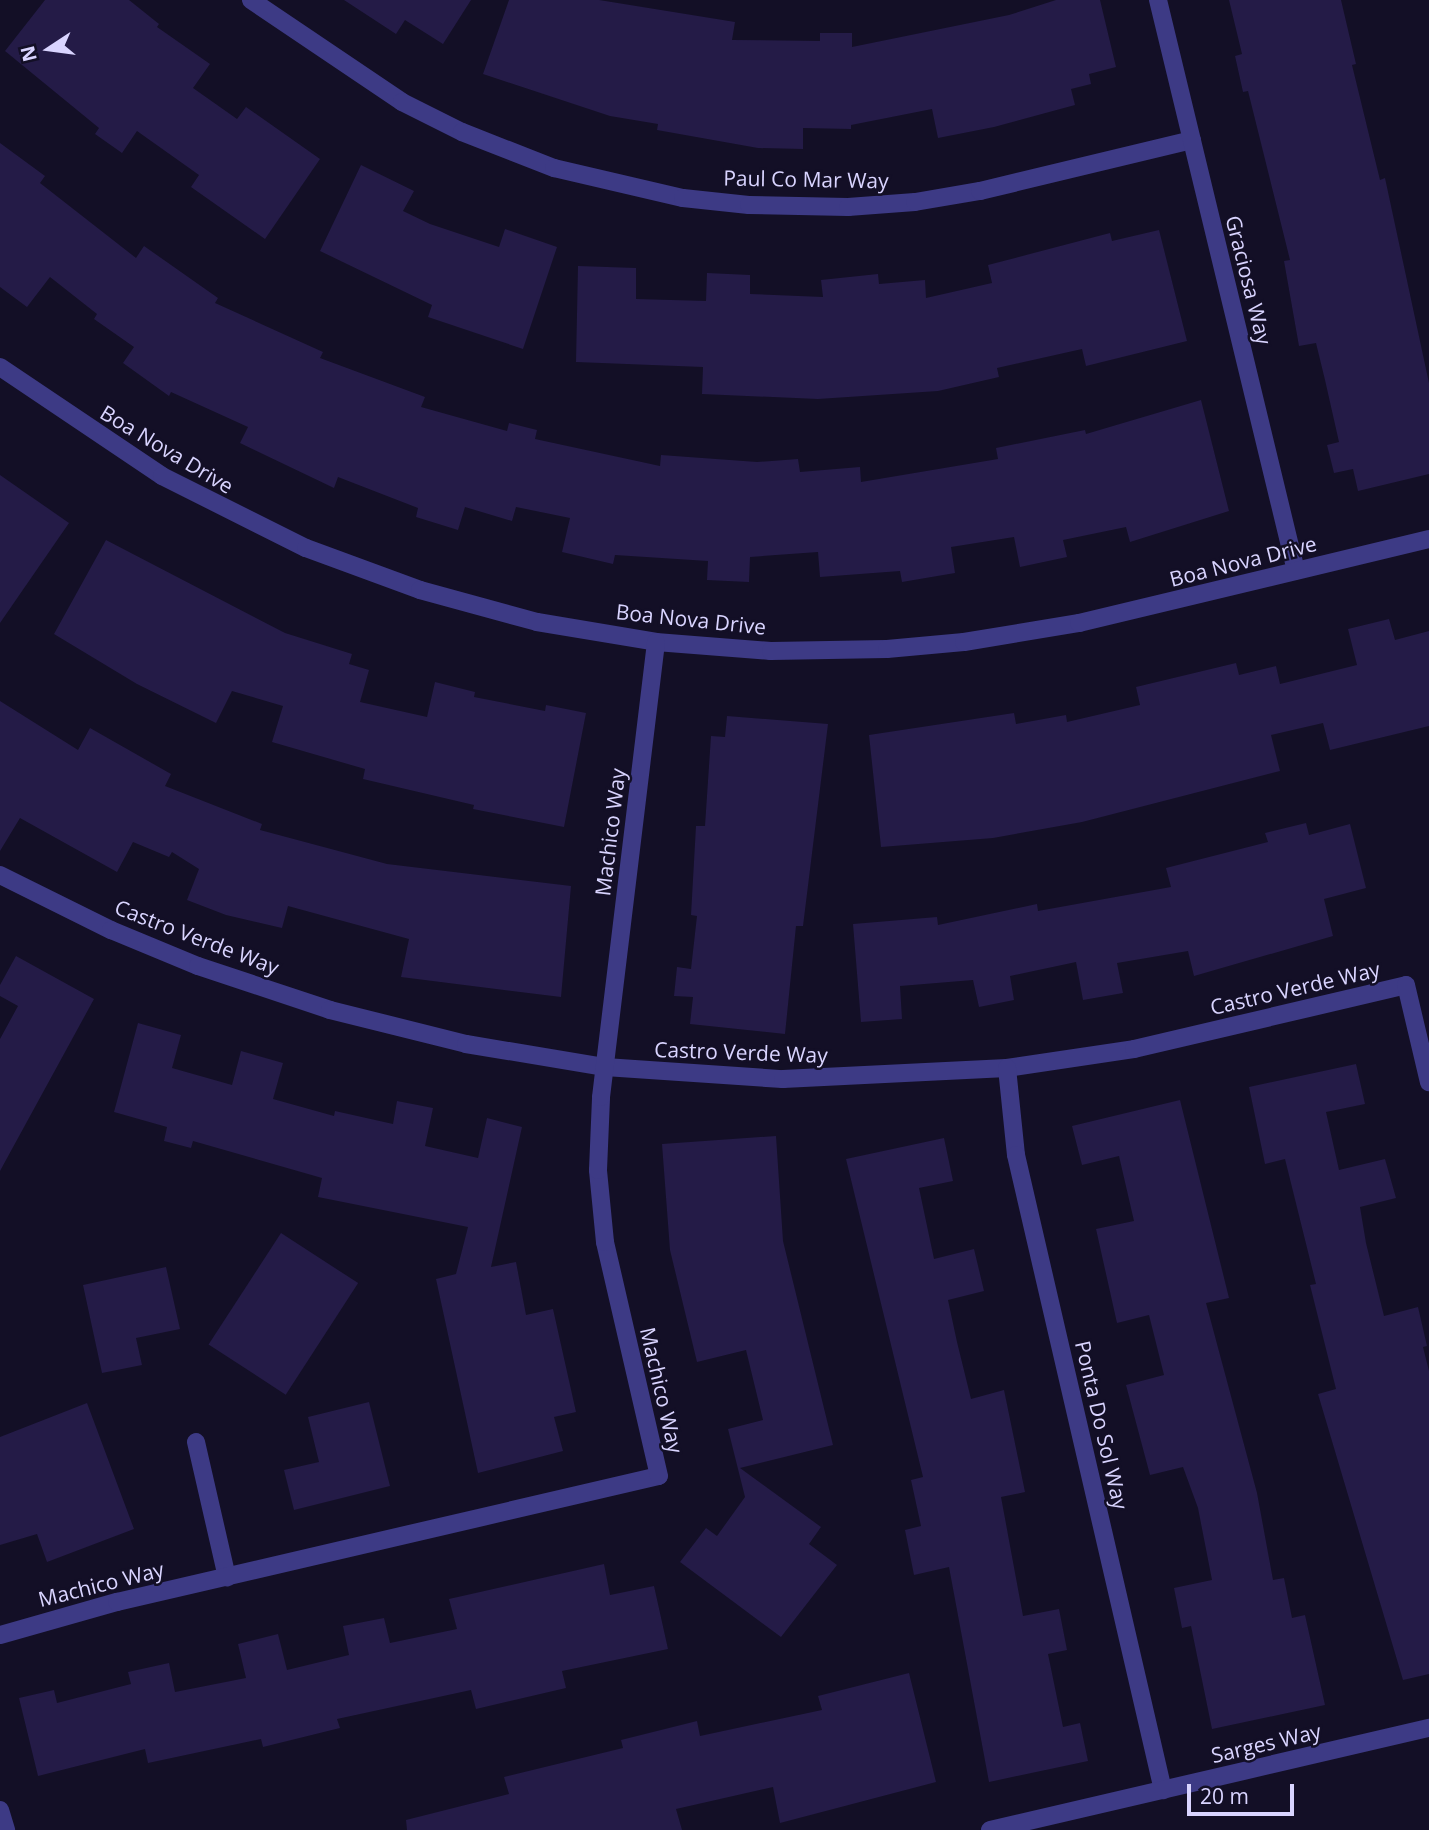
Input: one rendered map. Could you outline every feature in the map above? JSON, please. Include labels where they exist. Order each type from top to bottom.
[{"type":"street","name":"Paul Co Mar Way","points":[[251,0],[402,102],[462,132],[554,167],[683,198],[749,205],[836,207],[915,202],[980,191],[1192,140]]},
{"type":"street","name":"Graciosa Way","points":[[1158,0],[1296,571]]},
{"type":"street","name":"Boa Nova Drive","points":[[0,367],[162,476],[306,548],[420,590],[537,622],[656,642],[771,651],[887,649],[964,642],[1079,623],[1429,539]]},
{"type":"street","name":"Machico Way","points":[[0,1635],[227,1577],[659,1476],[605,1242],[597,1170],[605,1067],[656,642]]},
{"type":"street","name":"Castro Verde Way","points":[[0,874],[185,960],[330,1010],[466,1044],[605,1067],[783,1079],[917,1076],[1007,1068],[1134,1049],[1406,985],[1429,1082]]},
{"type":"street","name":"Ponta Do Sol Way","points":[[1007,1068],[1016,1155],[1163,1790]]},
{"type":"street","points":[[196,1442],[227,1577]]},
{"type":"street","name":"Sarges Way","points":[[990,1830],[1429,1728]]},
{"type":"street","points":[[0,1810],[6,1830]]},
{"type":"building","points":[[45,0],[129,0],[159,24],[157,27],[210,64],[193,88],[237,119],[246,107],[320,159],[265,239],[191,187],[199,175],[137,131],[122,153],[95,134],[99,128],[5,51]]},
{"type":"building","points":[[344,0],[471,0],[443,44],[405,20],[396,34]]},
{"type":"building","points":[[509,0],[599,0],[735,22],[732,40],[820,41],[820,33],[852,33],[852,47],[1009,15],[1056,0],[1100,0],[1116,67],[1089,74],[1091,84],[1071,89],[1075,105],[994,127],[938,138],[932,109],[851,125],[851,129],[803,128],[803,149],[758,148],[657,130],[658,124],[610,116],[483,74]]},
{"type":"building","points":[[1229,0],[1341,0],[1356,64],[1352,65],[1380,180],[1385,178],[1429,383],[1429,474],[1358,491],[1353,469],[1334,473],[1327,445],[1339,442],[1316,343],[1299,346],[1284,261],[1290,260],[1248,91],[1243,92],[1235,56],[1242,54]]},
{"type":"building","points":[[0,143],[45,176],[40,183],[136,258],[144,246],[218,298],[215,303],[323,352],[320,358],[425,397],[421,407],[507,431],[509,423],[537,430],[535,439],[660,466],[661,455],[757,462],[798,459],[800,472],[860,467],[861,482],[998,459],[996,448],[1085,430],[1086,434],[1201,400],[1229,511],[1130,542],[1126,527],[1063,540],[1067,557],[1020,567],[1014,537],[951,547],[955,573],[902,582],[900,571],[820,577],[818,552],[750,557],[749,582],[707,580],[708,561],[615,555],[613,564],[562,552],[570,518],[516,507],[512,521],[465,507],[458,530],[416,517],[418,508],[338,477],[334,488],[240,443],[248,427],[171,392],[169,396],[123,363],[134,347],[94,319],[97,314],[50,277],[27,307],[0,287]]},
{"type":"building","points":[[361,165],[414,191],[403,211],[430,224],[499,247],[505,229],[557,247],[523,349],[428,317],[432,305],[320,251]]},
{"type":"building","points":[[1159,230],[1187,341],[1086,366],[1082,349],[997,368],[999,377],[938,391],[818,399],[702,394],[703,367],[576,362],[578,266],[636,268],[636,299],[706,301],[707,273],[750,275],[750,294],[823,297],[821,280],[878,274],[879,284],[925,280],[926,298],[992,283],[988,265],[1110,233],[1112,241]]},
{"type":"building","points":[[0,475],[69,523],[0,623]]},
{"type":"building","points":[[106,540],[285,633],[352,654],[349,664],[369,670],[360,702],[427,717],[435,682],[475,692],[474,697],[545,711],[546,705],[586,713],[564,827],[473,809],[474,805],[363,779],[365,769],[272,742],[283,706],[232,691],[216,723],[137,684],[54,634]]},
{"type":"building","points":[[1389,619],[1395,640],[1429,631],[1429,726],[1330,750],[1323,723],[1271,735],[1280,771],[1082,822],[993,838],[881,847],[869,735],[1014,713],[1016,724],[1066,715],[1067,722],[1140,705],[1136,687],[1236,663],[1239,675],[1276,666],[1280,684],[1357,665],[1348,629]]},
{"type":"building","points":[[0,701],[78,750],[90,728],[171,774],[165,786],[262,824],[260,830],[387,864],[571,886],[561,997],[401,977],[409,939],[288,906],[282,928],[226,915],[187,900],[199,869],[172,852],[169,857],[133,842],[117,872],[20,818],[0,851]]},
{"type":"building","points":[[727,716],[828,724],[803,926],[796,926],[785,1034],[690,1024],[693,997],[674,996],[677,967],[691,969],[697,916],[691,915],[696,826],[705,826],[711,736],[725,737]]},
{"type":"building","points":[[1306,823],[1309,835],[1350,824],[1366,888],[1324,899],[1333,936],[1194,976],[1188,951],[1117,963],[1123,993],[1083,1000],[1076,962],[1010,976],[1014,1000],[979,1007],[973,980],[900,986],[902,1019],[861,1022],[853,924],[937,917],[938,925],[1037,904],[1038,911],[1171,887],[1166,868],[1268,842],[1265,833]]},
{"type":"building","points":[[16,956],[94,999],[0,1171],[0,1039],[18,1006],[0,996],[0,985]]},
{"type":"building","points":[[138,1023],[181,1035],[172,1068],[232,1085],[241,1051],[283,1063],[273,1099],[334,1116],[335,1111],[393,1124],[397,1101],[433,1108],[425,1146],[478,1158],[487,1118],[522,1127],[491,1267],[516,1262],[526,1315],[553,1309],[576,1412],[554,1417],[563,1451],[478,1473],[436,1279],[456,1274],[468,1227],[318,1197],[322,1178],[193,1141],[191,1148],[164,1141],[167,1127],[114,1112]]},
{"type":"building","points":[[1356,1064],[1365,1104],[1326,1112],[1339,1170],[1385,1159],[1396,1198],[1360,1207],[1366,1243],[1384,1316],[1418,1307],[1427,1346],[1423,1347],[1429,1371],[1429,1674],[1403,1680],[1318,1394],[1336,1389],[1310,1285],[1316,1284],[1285,1159],[1265,1164],[1249,1087]]},
{"type":"building","points":[[1180,1100],[1229,1298],[1206,1303],[1257,1493],[1273,1580],[1284,1578],[1292,1618],[1305,1615],[1325,1705],[1212,1729],[1191,1626],[1182,1628],[1174,1588],[1212,1580],[1198,1508],[1183,1467],[1150,1475],[1126,1385],[1164,1375],[1149,1315],[1117,1323],[1096,1229],[1134,1221],[1119,1156],[1082,1165],[1072,1126]]},
{"type":"building","points":[[776,1136],[783,1241],[833,1445],[740,1468],[821,1527],[809,1544],[837,1565],[781,1637],[680,1562],[706,1528],[717,1536],[745,1497],[728,1429],[763,1420],[746,1350],[697,1362],[670,1250],[662,1144]]},
{"type":"building","points":[[944,1138],[953,1181],[919,1188],[934,1259],[974,1249],[984,1291],[948,1300],[957,1342],[971,1399],[1004,1390],[1025,1492],[1001,1497],[1023,1616],[1059,1609],[1067,1650],[1048,1654],[1063,1727],[1080,1723],[1088,1761],[989,1782],[949,1567],[914,1575],[905,1530],[921,1526],[911,1480],[923,1477],[846,1159]]},
{"type":"building","points":[[281,1233],[358,1283],[286,1395],[209,1345]]},
{"type":"building","points":[[166,1267],[180,1329],[136,1338],[142,1365],[102,1373],[83,1285]]},
{"type":"building","points":[[369,1402],[390,1486],[294,1510],[284,1470],[319,1462],[308,1417]]},
{"type":"building","points":[[87,1403],[134,1529],[47,1562],[37,1534],[0,1545],[0,1437]]},
{"type":"building","points":[[604,1564],[610,1595],[654,1586],[668,1649],[562,1671],[566,1688],[476,1709],[471,1690],[337,1719],[340,1728],[263,1747],[261,1739],[148,1763],[145,1749],[38,1776],[19,1698],[54,1690],[57,1703],[131,1684],[128,1672],[169,1663],[175,1692],[246,1678],[238,1644],[278,1634],[287,1670],[349,1655],[343,1626],[384,1618],[390,1643],[457,1629],[449,1599]]},
{"type":"building","points":[[909,1673],[936,1782],[780,1823],[773,1787],[676,1809],[682,1830],[407,1830],[406,1820],[509,1794],[504,1777],[623,1748],[621,1740],[697,1721],[700,1736],[822,1710],[818,1696]]}]
